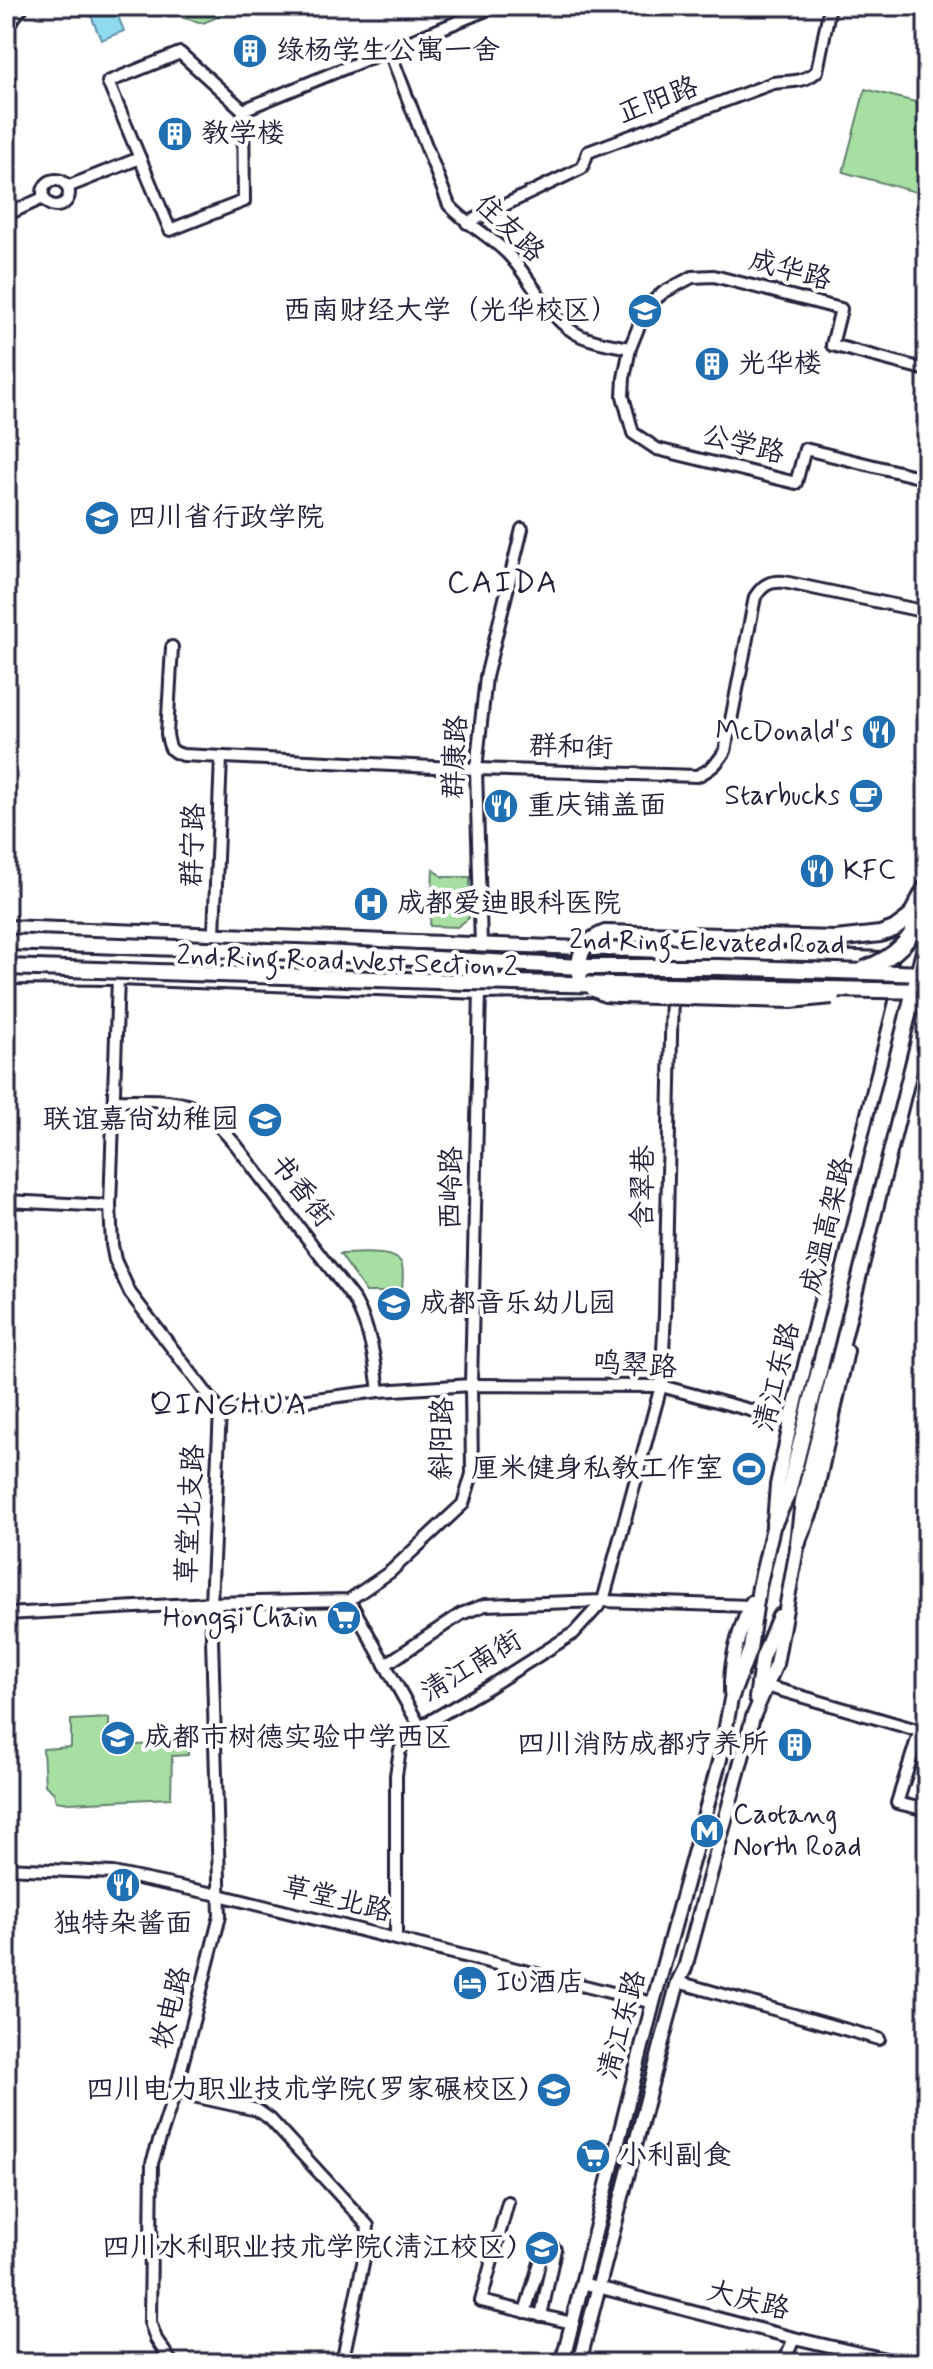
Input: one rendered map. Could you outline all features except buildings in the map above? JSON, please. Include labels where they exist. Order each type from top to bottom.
[{"type":"highway","points":[[898,992],[791,1000],[605,994],[580,975],[579,956],[590,940],[616,932],[836,939],[880,934],[894,929],[910,917],[927,883]]},
{"type":"highway","points":[[857,972],[893,955],[909,939],[918,924],[927,894]]},
{"type":"highway","name":"成温高架路","points":[[798,1543],[827,1369],[927,939]]},
{"type":"highway","name":"2nd Ring Elevated Road","points":[[6,942],[324,953],[581,967],[718,967],[927,974]]},
{"type":"highway","name":"2nd Ring Elevated Road","points":[[6,967],[927,995]]},
{"type":"highway","name":"成温高架路","points":[[774,1523],[788,1493],[827,1369],[927,995]]},
{"type":"main road","points":[[6,26],[22,6]]},
{"type":"main road","name":"清江东路","points":[[731,1699],[750,1649],[759,1587],[774,1523],[777,1485],[791,1421],[927,883]]},
{"type":"main road","name":"2nd Ring Road West Section 2","points":[[6,927],[927,961]]},
{"type":"main road","name":"2nd Ring Road West Section 2","points":[[6,977],[118,978],[480,992],[672,989],[898,992]]},
{"type":"main road","name":"清江东路","points":[[753,1717],[776,1664],[798,1543],[813,1507],[927,1016]]},
{"type":"main road","name":"清江东路","points":[[562,2363],[653,2003],[720,1759],[739,1635],[759,1587]]},
{"type":"main road","name":"清江东路","points":[[579,2363],[678,1982],[685,1968],[753,1717],[762,1658],[788,1593]]},
{"type":"street","points":[[243,110],[496,6]]},
{"type":"street","name":"正阳路","points":[[467,223],[582,168],[588,152],[773,83],[810,78],[817,71],[830,6]]},
{"type":"street","name":"住友路","points":[[389,50],[449,205],[467,223],[509,254],[562,324],[580,336],[630,348]]},
{"type":"street","points":[[180,53],[243,110],[244,201],[170,230],[140,158],[108,82],[180,53]]},
{"type":"street","points":[[67,187],[140,158]]},
{"type":"street","points":[[52,180],[61,181],[67,187],[69,195],[61,205],[49,205],[43,198],[43,190],[52,180]]},
{"type":"street","points":[[6,215],[43,198]]},
{"type":"street","name":"成华路","points":[[630,348],[647,306],[664,292],[692,277],[714,276],[841,309],[832,345],[927,370]]},
{"type":"street","name":"公学路","points":[[630,348],[623,396],[633,433],[657,449],[796,483],[805,449],[919,477],[927,446]]},
{"type":"street","name":"群康路","points":[[480,992],[476,769],[486,677],[522,529]]},
{"type":"street","name":"群和街","points":[[172,647],[167,734],[169,747],[174,753],[476,769],[697,776],[717,763],[725,751],[755,597],[762,587],[771,581],[784,582],[927,612]]},
{"type":"street","name":"群宁路","points":[[214,934],[221,757]]},
{"type":"street","name":"草堂北支路","points":[[118,978],[110,1206],[112,1245],[130,1293],[220,1411],[211,1603],[219,1895]]},
{"type":"street","name":"含翠巷","points":[[603,1601],[661,1386],[672,989]]},
{"type":"street","name":"西岭路","points":[[471,1385],[480,992]]},
{"type":"street","name":"书香街","points":[[114,1100],[189,1105],[216,1123],[355,1301],[371,1340],[379,1391]]},
{"type":"street","points":[[6,1201],[110,1206]]},
{"type":"street","name":"鸣翠路","points":[[471,1385],[661,1386],[791,1421]]},
{"type":"street","name":"斜阳路","points":[[220,1411],[379,1391],[471,1385],[472,1474],[463,1504],[390,1572],[349,1600]]},
{"type":"street","points":[[6,1614],[211,1603],[349,1600],[420,1727]]},
{"type":"street","points":[[385,1665],[461,1614],[485,1605],[603,1601],[750,1606]]},
{"type":"street","name":"清江南街","points":[[396,1939],[396,1775],[400,1750],[408,1737],[420,1727],[574,1633],[603,1601]]},
{"type":"street","points":[[766,1686],[923,1732],[897,1803],[927,1810]]},
{"type":"street","name":"草堂北路","points":[[6,1868],[113,1873],[219,1895],[653,2003]]},
{"type":"street","name":"牧电路","points":[[172,2363],[156,2339],[150,2322],[150,2178],[220,1916],[219,1895]]},
{"type":"street","points":[[678,1982],[879,2039]]},
{"type":"street","points":[[175,2092],[257,2110],[270,2119],[368,2226],[342,2363]]},
{"type":"street","points":[[508,2202],[481,2301],[572,2323]]},
{"type":"street","points":[[525,2312],[545,2246],[555,2249],[541,2316]]},
{"type":"street","name":"大庆路","points":[[582,2283],[903,2363]]},
{"type":"street","points":[[790,2363],[787,2355],[794,2338]]},
{"type":"street","points":[[924,2363],[927,2350]]},
{"type":"green space","points":[[178,6],[244,6],[203,23],[183,18]]},
{"type":"green space","points":[[865,89],[927,105],[927,195],[843,172]]},
{"type":"green space","points":[[433,869],[443,877],[470,877],[469,918],[457,927],[430,926]]},
{"type":"green space","points":[[340,1254],[384,1254],[399,1260],[403,1268],[402,1292],[366,1292]]},
{"type":"green space","points":[[109,1718],[109,1746],[188,1743],[188,1755],[172,1756],[171,1798],[56,1801],[54,1793],[45,1785],[43,1749],[71,1747],[71,1720]]},
{"type":"water","points":[[87,6],[114,6],[124,31],[101,40]]},
{"type":"place","name":"绿杨学生公寓一舍","points":[[250,51]]},
{"type":"place","name":"教学楼","points":[[175,134]]},
{"type":"place","name":"西南财经大学（光华校区）","points":[[645,311]]},
{"type":"place","name":"光华楼","points":[[712,364]]},
{"type":"place","name":"四川省行政学院","points":[[102,518]]},
{"type":"place","name":"McDonald's","points":[[879,732]]},
{"type":"place","name":"Starbucks","points":[[866,796]]},
{"type":"place","name":"重庆铺盖面","points":[[501,806]]},
{"type":"place","name":"KFC","points":[[817,871]]},
{"type":"place","name":"成都爱迪眼科医院","points":[[371,904]]},
{"type":"place","name":"联谊嘉尚幼稚园","points":[[265,1120]]},
{"type":"place","name":"成都音乐幼儿园","points":[[394,1304]]},
{"type":"place","name":"厘米健身私教工作室","points":[[749,1469]]},
{"type":"place","name":"Hongqi Chain","points":[[344,1618]]},
{"type":"place","name":"成都市树德实验中学西区","points":[[118,1738]]},
{"type":"place","name":"四川消防成都疗养所","points":[[795,1745]]},
{"type":"place","name":"Caotang North Road","points":[[707,1831]]},
{"type":"place","name":"独特杂酱面","points":[[123,1885]]},
{"type":"place","name":"IU酒店","points":[[470,1983]]},
{"type":"place","name":"四川电力职业技术学院(罗家碾校区)","points":[[554,2090]]},
{"type":"place","name":"小利副食","points":[[593,2156]]},
{"type":"place","name":"四川水利职业技术学院(清江校区)","points":[[542,2248]]},
{"type":"district","name":"CAIDA","points":[[503,583]]},
{"type":"district","name":"QINGHUA","points":[[229,1405]]}]
